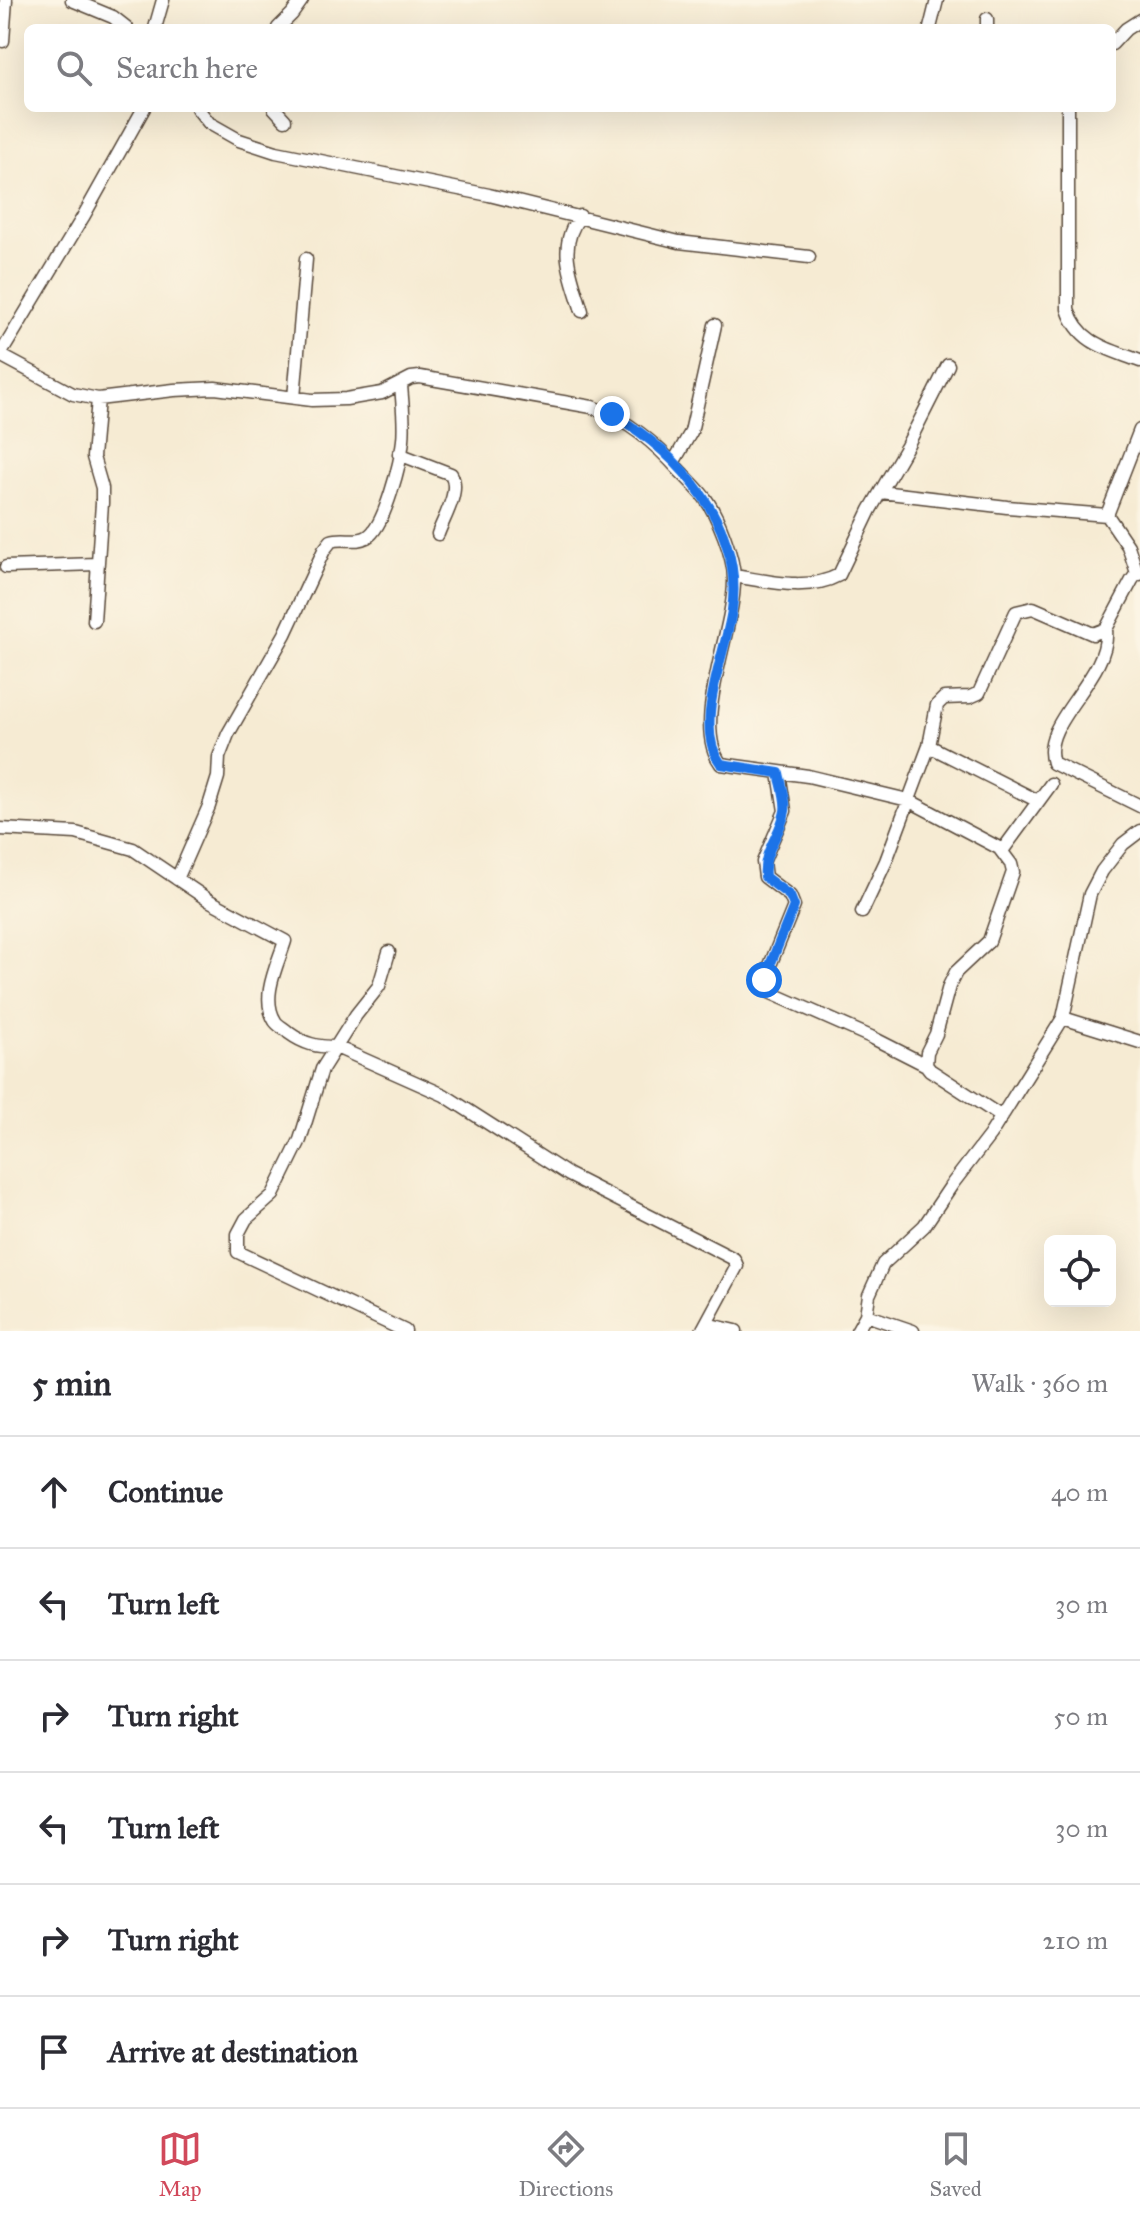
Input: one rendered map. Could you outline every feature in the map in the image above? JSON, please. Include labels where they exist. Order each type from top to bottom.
[{"type":"street","points":[[3,41],[6,0]]},
{"type":"street","points":[[72,0],[113,17],[122,24]]},
{"type":"street","points":[[156,24],[163,0]]},
{"type":"street","points":[[282,24],[302,0]]},
{"type":"street","points":[[931,24],[937,0]]},
{"type":"street","points":[[1116,40],[1140,20]]},
{"type":"street","points":[[142,112],[0,355],[73,394],[98,399],[215,388],[294,398],[346,399],[382,393],[411,378],[420,377],[592,407],[627,423],[650,440],[706,499],[721,529],[734,576],[732,611],[713,694],[710,733],[711,752],[721,764],[808,776],[908,800],[979,836],[1002,851],[1011,864],[1013,872],[989,941],[956,972],[927,1052],[926,1065]]},
{"type":"street","points":[[200,112],[209,123],[239,140],[276,152],[415,179],[679,242],[809,257]]},
{"type":"street","points":[[278,112],[285,120]]},
{"type":"street","points":[[1068,112],[1068,309],[1073,325],[1082,334],[1096,344],[1140,361]]},
{"type":"street","points":[[580,216],[569,230],[566,255],[582,311]]},
{"type":"street","points":[[294,398],[306,259]]},
{"type":"street","points":[[673,463],[691,432],[715,325]]},
{"type":"street","points":[[734,576],[783,583],[810,583],[829,581],[839,575],[948,365]]},
{"type":"street","points":[[177,879],[209,806],[218,777],[219,757],[228,734],[285,634],[331,541],[359,539],[377,528],[403,440],[401,384]]},
{"type":"street","points":[[94,621],[102,503],[102,488],[93,457],[98,399]]},
{"type":"street","points":[[1107,515],[1140,430]]},
{"type":"street","points":[[399,454],[451,474],[454,478],[454,490],[438,534]]},
{"type":"street","points":[[881,492],[1107,515]]},
{"type":"street","points":[[1107,515],[1128,546],[1138,573],[1106,629],[1107,639],[1100,662],[1056,733],[1051,756],[1053,763],[1140,806]]},
{"type":"street","points":[[6,567],[97,564]]},
{"type":"street","points":[[862,912],[886,861],[929,746],[939,700],[975,697],[979,693],[1016,612],[1033,608],[1093,634],[1106,629]]},
{"type":"street","points":[[929,746],[1038,801]]},
{"type":"street","points":[[779,773],[785,811],[763,862],[765,877],[790,896],[794,906],[764,980],[769,992],[926,1065],[1002,1117]]},
{"type":"street","points":[[1002,851],[1051,784]]},
{"type":"street","points":[[0,829],[76,833],[133,849],[210,901],[285,941],[269,991],[275,1021],[302,1042],[336,1047],[444,1095],[569,1175],[734,1259],[737,1266],[704,1327],[736,1331]]},
{"type":"street","points":[[857,1331],[866,1315],[869,1295],[883,1264],[924,1226],[1002,1117],[1063,1018],[1090,894],[1123,844],[1140,831]]},
{"type":"street","points":[[389,952],[379,986],[356,1015],[322,1069],[300,1140],[273,1195],[246,1219],[238,1234],[238,1252],[405,1331]]},
{"type":"street","points":[[1063,1018],[1140,1042]]},
{"type":"street","points":[[866,1315],[913,1331]]},
{"type":"route","points":[[612,414],[650,440],[706,499],[721,529],[734,576],[732,611],[713,694],[711,752],[721,764],[779,773],[785,798],[785,811],[763,862],[765,877],[790,896],[794,906],[764,980]]}]
